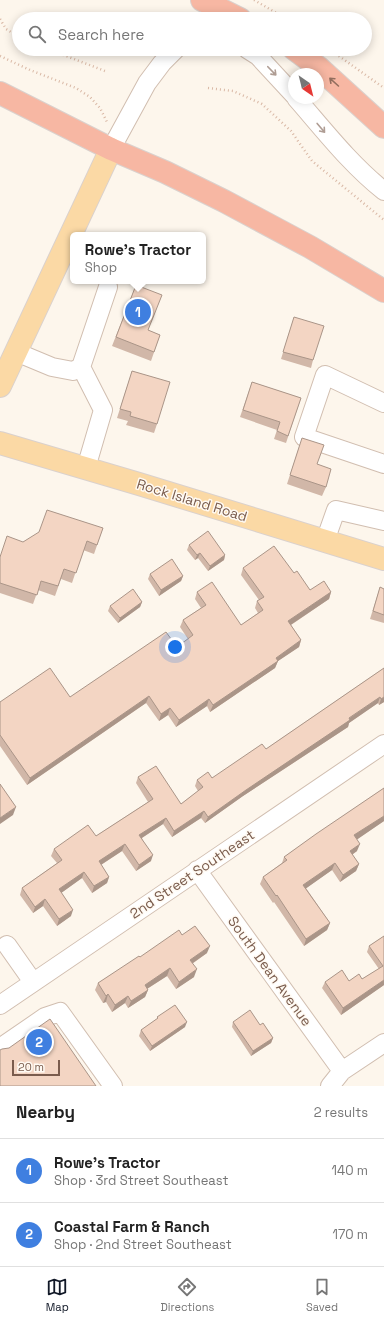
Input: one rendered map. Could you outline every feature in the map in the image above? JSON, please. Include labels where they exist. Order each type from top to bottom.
[{"type":"highway","points":[[202,0],[226,12]]},
{"type":"highway","points":[[303,56],[318,67],[384,127]]},
{"type":"highway","points":[[0,93],[111,149],[165,172],[224,201],[310,247],[384,291]]},
{"type":"main road","points":[[72,232],[111,149]]},
{"type":"main road","points":[[0,386],[70,237]]},
{"type":"main road","name":"Rock Island Road","points":[[0,443],[384,559]]},
{"type":"street","points":[[111,149],[147,83],[169,56]]},
{"type":"street","points":[[258,56],[288,89]]},
{"type":"street","points":[[301,104],[340,150],[384,191]]},
{"type":"street","points":[[16,352],[52,368],[73,371],[81,367],[108,287]]},
{"type":"street","points":[[81,367],[103,410],[86,468]]},
{"type":"street","points":[[384,403],[325,374],[304,437],[384,464]]},
{"type":"street","points":[[325,541],[336,510],[384,521]]},
{"type":"street","name":"2nd Street Southeast","points":[[0,1005],[384,744]]},
{"type":"street","name":"South Dean Avenue","points":[[197,870],[342,1071]]},
{"type":"street","points":[[2,943],[33,982]]},
{"type":"street","points":[[0,1048],[45,1017],[60,1012],[113,1086]]},
{"type":"street","points":[[330,1086],[342,1071],[384,1043]]},
{"type":"path","points":[[254,0],[275,12]]},
{"type":"path","points":[[0,19],[6,29]]},
{"type":"path","points":[[0,25],[12,33]]},
{"type":"path","points":[[0,56],[30,70],[76,88],[90,97],[100,108],[109,126],[111,149]]},
{"type":"path","points":[[66,56],[105,71]]},
{"type":"path","points":[[339,56],[384,88]]},
{"type":"path","points":[[208,88],[233,91],[262,104],[291,131],[312,161],[384,220]]},
{"type":"building","points":[[136,285],[162,295],[148,330],[160,335],[154,352],[116,337]]},
{"type":"building","points":[[294,317],[324,326],[313,360],[283,352]]},
{"type":"building","points":[[132,371],[170,382],[157,424],[130,416],[131,412],[120,409]]},
{"type":"building","points":[[252,382],[301,398],[288,436],[277,431],[280,422],[243,410]]},
{"type":"building","points":[[302,438],[324,445],[317,464],[331,469],[326,487],[290,475]]},
{"type":"building","points":[[47,510],[103,528],[97,545],[87,541],[76,573],[64,569],[58,586],[41,581],[37,595],[0,583],[0,557],[7,536],[23,542],[39,532]]},
{"type":"building","points":[[208,531],[225,555],[210,566],[200,553],[197,555],[189,545]]},
{"type":"building","points":[[274,546],[294,573],[297,571],[310,590],[324,581],[331,592],[288,621],[301,640],[276,658],[278,661],[213,705],[209,699],[179,720],[170,708],[161,714],[149,696],[30,778],[0,735],[0,702],[50,668],[70,697],[166,632],[177,647],[193,635],[183,620],[206,605],[197,592],[212,582],[241,625],[263,610],[257,601],[264,597],[243,568]]},
{"type":"building","points":[[172,559],[183,576],[161,590],[150,574]]},
{"type":"building","points":[[380,587],[384,589],[384,615],[373,611]]},
{"type":"building","points":[[133,589],[142,602],[120,618],[110,606]]},
{"type":"building","points":[[384,668],[384,697],[381,699],[380,697],[349,718],[350,720],[208,817],[204,811],[174,831],[166,818],[139,835],[153,855],[139,865],[125,844],[99,861],[109,877],[94,886],[84,872],[59,889],[73,910],[59,919],[45,899],[35,907],[22,888],[62,860],[54,849],[88,825],[96,836],[153,799],[138,777],[156,766],[181,804],[203,787],[197,780],[208,772],[212,778],[262,744],[266,749]]},
{"type":"building","points":[[0,784],[16,807],[0,818]]},
{"type":"building","points":[[384,788],[384,816],[354,835],[360,844],[350,851],[359,864],[343,875],[335,863],[303,885],[330,923],[306,939],[277,895],[276,896],[263,877],[287,860],[284,857]]},
{"type":"building","points":[[195,926],[210,946],[190,960],[197,969],[179,982],[170,968],[145,985],[148,990],[131,1001],[128,996],[115,1005],[108,994],[106,996],[98,983],[139,956],[140,957],[179,930],[182,935]]},
{"type":"building","points":[[384,936],[384,980],[343,1008],[325,982],[342,970],[349,981],[359,974],[362,979],[383,966],[369,946]]},
{"type":"building","points":[[175,1005],[187,1022],[152,1046],[141,1030]]},
{"type":"building","points":[[250,1010],[260,1025],[263,1023],[273,1038],[253,1051],[233,1022]]},
{"type":"building","points":[[50,1019],[96,1086],[0,1086],[0,1050],[9,1048]]},
{"type":"place","name":"Rowe's Tractor","points":[[138,312]]},
{"type":"place","name":"Coastal Farm & Ranch","points":[[39,1042]]}]
